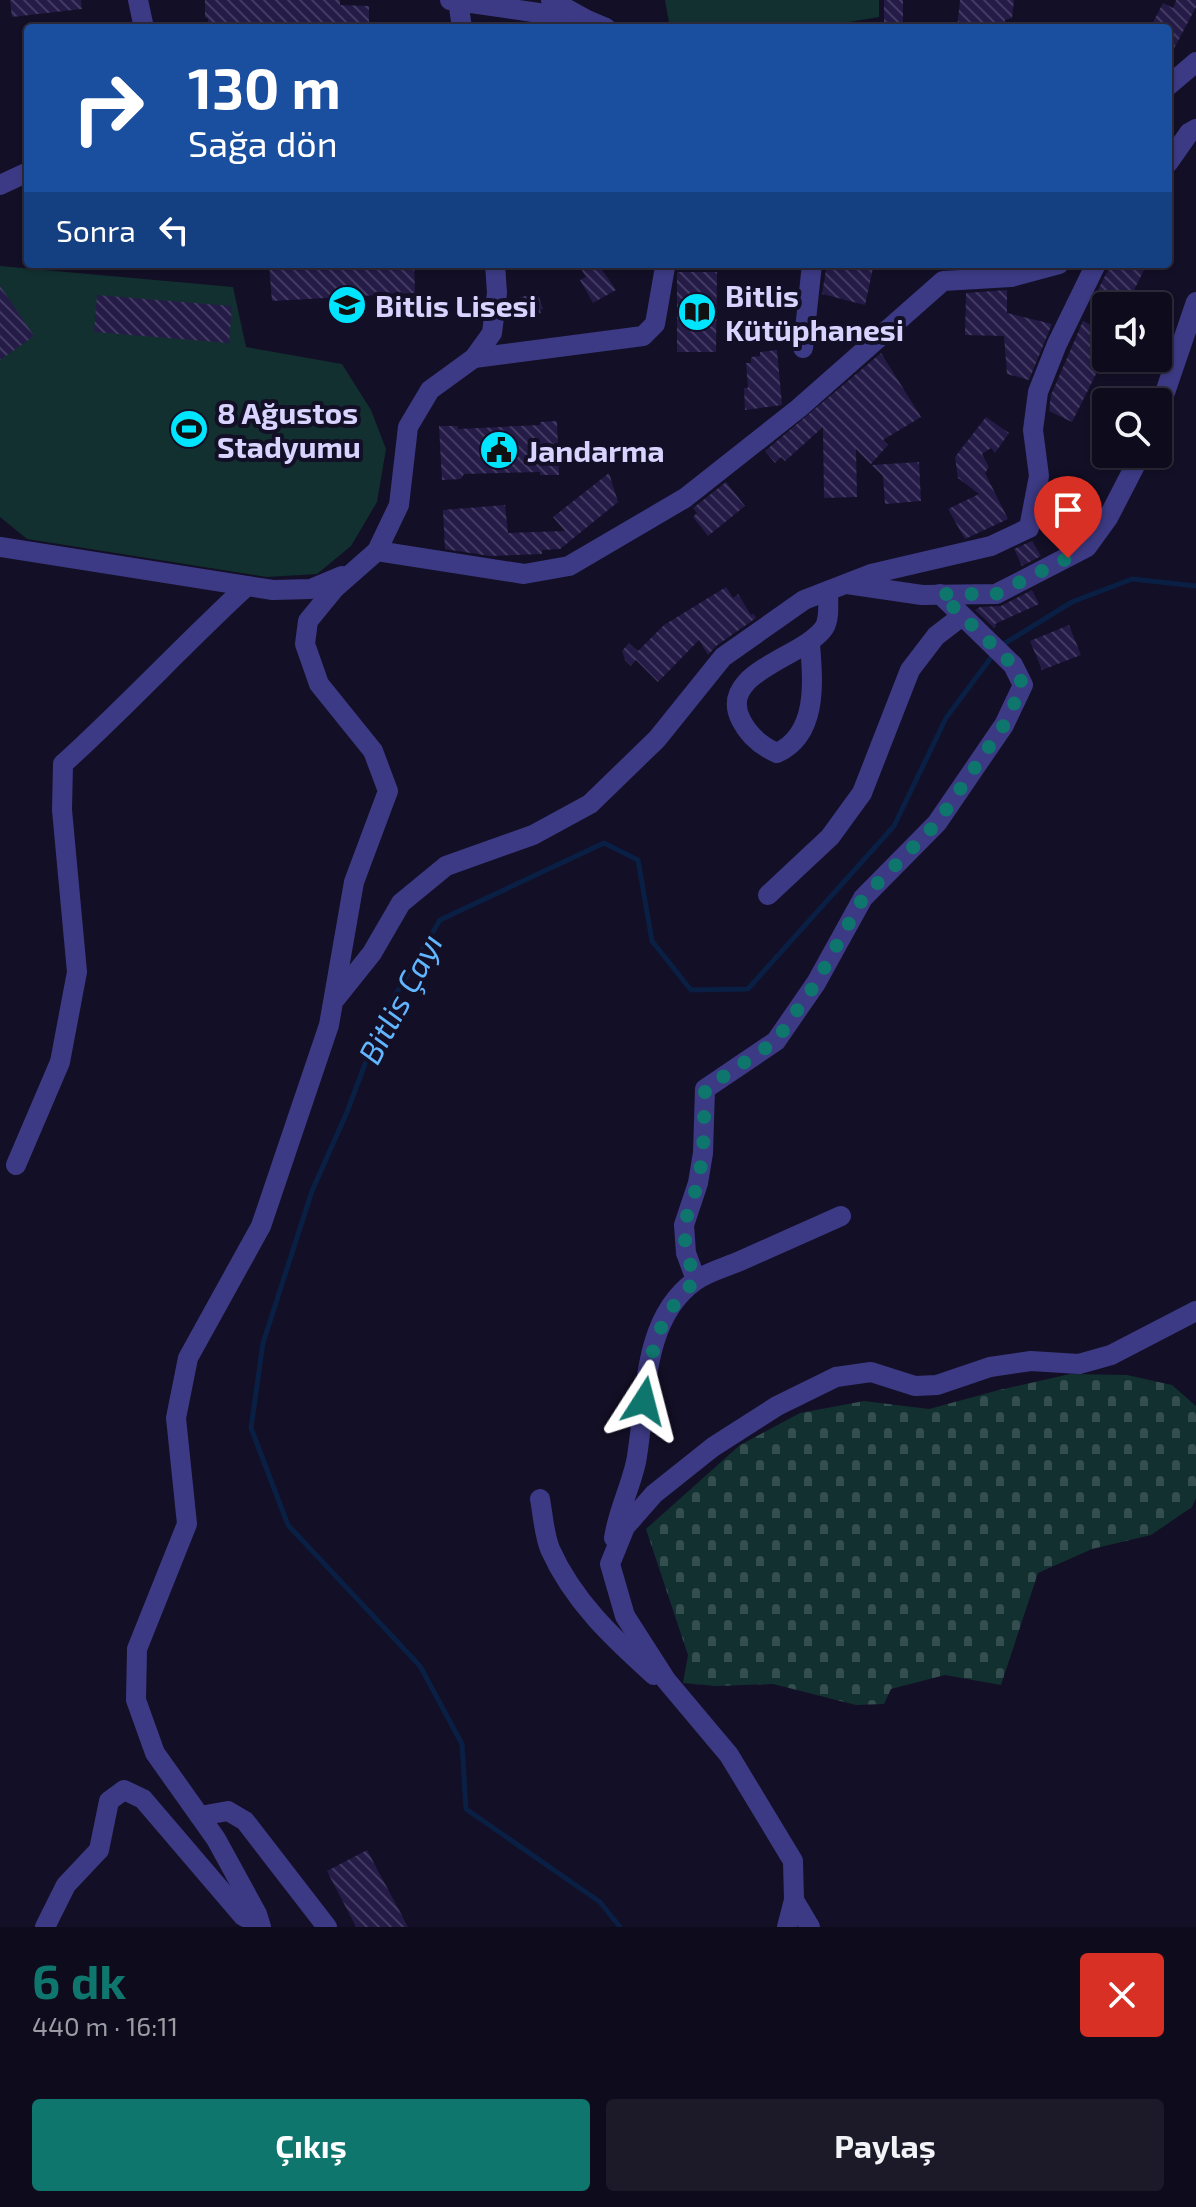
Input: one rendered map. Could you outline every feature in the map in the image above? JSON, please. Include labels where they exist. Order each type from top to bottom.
[{"type":"street","points":[[138,0],[143,24]]},
{"type":"street","points":[[551,0],[596,24]]},
{"type":"street","points":[[461,24],[455,1],[497,4],[587,20]]},
{"type":"street","points":[[495,24],[497,4]]},
{"type":"street","points":[[1172,83],[1196,62]]},
{"type":"street","points":[[1172,157],[1189,133],[1196,129]]},
{"type":"street","points":[[0,185],[24,174]]},
{"type":"street","points":[[260,1926],[257,1914],[216,1839],[155,1753],[136,1700],[137,1649],[187,1524],[176,1418],[188,1358],[261,1226],[329,1025],[354,882],[388,791],[373,751],[319,684],[305,644],[308,621],[335,588],[377,551],[399,505],[408,427],[430,390],[474,358],[492,333],[497,293],[495,268]]},
{"type":"street","points":[[474,358],[643,336],[655,324],[665,268]]},
{"type":"street","points":[[803,348],[812,268]]},
{"type":"street","points":[[996,268],[1011,277]]},
{"type":"street","points":[[377,551],[524,574],[569,566],[685,498],[799,408],[943,281],[1011,277],[1044,268]]},
{"type":"street","points":[[334,1000],[372,953],[401,903],[446,866],[533,835],[590,804],[657,739],[723,657],[804,600],[871,574],[991,546],[1029,528],[1039,476],[1033,430],[1038,392],[1057,344],[1094,268]]},
{"type":"street","points":[[1167,388],[1196,302]]},
{"type":"street","points":[[837,587],[922,595],[996,594],[1087,547],[1108,518],[1134,468]]},
{"type":"street","points":[[0,547],[273,590],[311,589],[353,572]]},
{"type":"street","points":[[16,1165],[60,1062],[77,972],[62,810],[63,764],[247,586]]},
{"type":"street","points":[[810,644],[811,702],[805,723],[792,746],[777,753],[763,746],[746,730],[735,709],[737,694],[755,672],[810,644],[827,625],[837,587]]},
{"type":"street","points":[[696,1280],[686,1253],[684,1225],[698,1183],[703,1153],[705,1089],[776,1041],[816,983],[863,898],[937,823],[1004,725],[1023,685],[1013,665],[940,594]]},
{"type":"street","points":[[768,895],[830,837],[862,793],[910,670],[936,636],[962,616]]},
{"type":"street","points":[[787,1927],[794,1900],[793,1861],[729,1755],[666,1680],[625,1616],[610,1564],[618,1511],[627,1494],[635,1463],[659,1326],[675,1300],[696,1280],[841,1216]]},
{"type":"street","points":[[610,1564],[625,1527],[654,1494],[713,1447],[777,1406],[836,1377],[871,1372],[915,1386],[937,1385],[990,1367],[1031,1361],[1079,1364],[1111,1355],[1196,1311]]},
{"type":"street","points":[[540,1499],[550,1547],[576,1595],[603,1628],[687,1705]]},
{"type":"street","points":[[45,1927],[66,1885],[99,1850],[109,1801],[124,1790],[143,1799],[243,1916],[260,1926]]},
{"type":"street","points":[[200,1816],[228,1811],[245,1821],[327,1927]]},
{"type":"street","points":[[794,1900],[810,1927]]},
{"type":"green space","points":[[665,0],[879,0],[879,17],[838,24],[669,24]]},
{"type":"green space","name":"8 Ağustos Stadyumu","points":[[0,266],[233,287],[246,347],[342,364],[371,410],[386,449],[377,502],[351,546],[317,574],[267,577],[27,539],[0,517]]},
{"type":"green space","points":[[1070,1374],[1127,1375],[1172,1385],[1196,1406],[1196,1498],[1192,1507],[1151,1535],[1092,1549],[1038,1573],[1001,1685],[945,1675],[891,1689],[884,1704],[856,1705],[773,1684],[716,1686],[683,1683],[688,1655],[646,1529],[740,1445],[800,1413],[864,1401],[929,1409]]},
{"type":"building","points":[[10,0],[81,0],[82,9],[12,17]]},
{"type":"building","points":[[205,0],[340,0],[340,5],[369,6],[369,24],[208,24],[208,18],[205,18]]},
{"type":"building","points":[[884,0],[903,0],[903,24],[884,24]]},
{"type":"building","points":[[960,0],[1014,0],[1012,18],[1005,20],[1004,24],[957,24]]},
{"type":"building","points":[[1176,0],[1196,0],[1196,7],[1172,52],[1172,24],[1152,24],[1163,3],[1173,8]]},
{"type":"building","points":[[269,268],[414,268],[415,293],[272,301]]},
{"type":"building","points":[[580,268],[601,268],[616,290],[593,303],[580,280],[586,277]]},
{"type":"building","points":[[826,268],[873,268],[865,305],[822,294]]},
{"type":"building","points":[[1109,268],[1145,268],[1133,292],[1097,292]]},
{"type":"building","name":"Bitlis Kütüphanesi","points":[[677,272],[717,272],[716,352],[677,352]]},
{"type":"building","points":[[0,286],[34,336],[0,360]]},
{"type":"building","points":[[1007,290],[1007,313],[1052,324],[1029,380],[1007,374],[1004,336],[965,335],[966,293]]},
{"type":"building","points":[[537,292],[543,309],[541,313],[526,318],[519,298]]},
{"type":"building","points":[[97,295],[232,306],[229,343],[94,332]]},
{"type":"building","points":[[1083,321],[1092,325],[1092,372],[1097,372],[1072,422],[1049,411],[1051,395]]},
{"type":"building","points":[[777,350],[782,405],[745,410],[744,388],[748,388],[746,363],[751,363],[751,357],[760,356],[760,352]]},
{"type":"building","points":[[881,353],[921,417],[883,440],[888,445],[871,464],[856,449],[857,497],[824,498],[823,427],[785,461],[781,457],[775,463],[765,451]]},
{"type":"building","points":[[986,417],[1009,433],[995,453],[991,448],[982,454],[989,467],[985,473],[1008,519],[965,539],[948,509],[979,494],[958,478],[955,457]]},
{"type":"building","name":"Jandarma","points":[[557,421],[559,475],[540,475],[540,472],[464,474],[461,479],[442,480],[439,426],[458,426],[458,429],[540,425],[540,422]]},
{"type":"building","points":[[919,462],[921,501],[885,504],[883,476],[872,465]]},
{"type":"building","points":[[609,473],[618,502],[560,549],[542,550],[542,554],[490,556],[445,549],[443,510],[505,505],[508,533],[565,531],[553,517]]},
{"type":"building","points":[[726,482],[745,506],[708,536],[693,517],[697,513],[693,508]]},
{"type":"building","points":[[1074,495],[1092,518],[1074,539],[1060,526],[1057,529],[1047,517]]},
{"type":"building","points":[[1032,541],[1041,556],[1022,566],[1014,549]]},
{"type":"building","points":[[726,587],[733,598],[738,594],[756,618],[708,655],[699,640],[658,682],[636,660],[631,666],[625,660],[622,651],[629,643],[638,651],[664,625]]},
{"type":"building","points":[[1032,590],[1039,604],[995,624],[994,628],[975,610],[1001,606]]},
{"type":"building","points":[[1069,625],[1081,655],[1042,670],[1030,641]]},
{"type":"building","points":[[367,1850],[408,1927],[356,1927],[327,1871]]},
{"type":"waterway","name":"Bitlis Çayı","points":[[999,647],[1072,602],[1132,579],[1196,586]]},
{"type":"waterway","name":"Bitlis Çayı","points":[[620,1927],[600,1902],[466,1809],[462,1744],[420,1666],[288,1525],[251,1428],[263,1343],[312,1191],[347,1112],[383,1016],[440,920],[604,843],[638,860],[652,941],[691,990],[748,989],[894,826],[946,718],[993,655]]},
{"type":"place","name":"Bitlis Lisesi","points":[[347,305]]},
{"type":"place","name":"Bitlis Kütüphanesi","points":[[697,312]]},
{"type":"place","name":"8 Ağustos Stadyumu","points":[[189,429]]},
{"type":"place","name":"Jandarma","points":[[499,450]]},
{"type":"route","points":[[644,1401],[659,1326],[675,1300],[696,1280],[686,1253],[684,1225],[698,1183],[703,1153],[705,1089],[776,1041],[816,983],[863,898],[937,823],[1004,725],[1023,685],[1013,665],[940,594],[996,594],[1068,558]]}]
